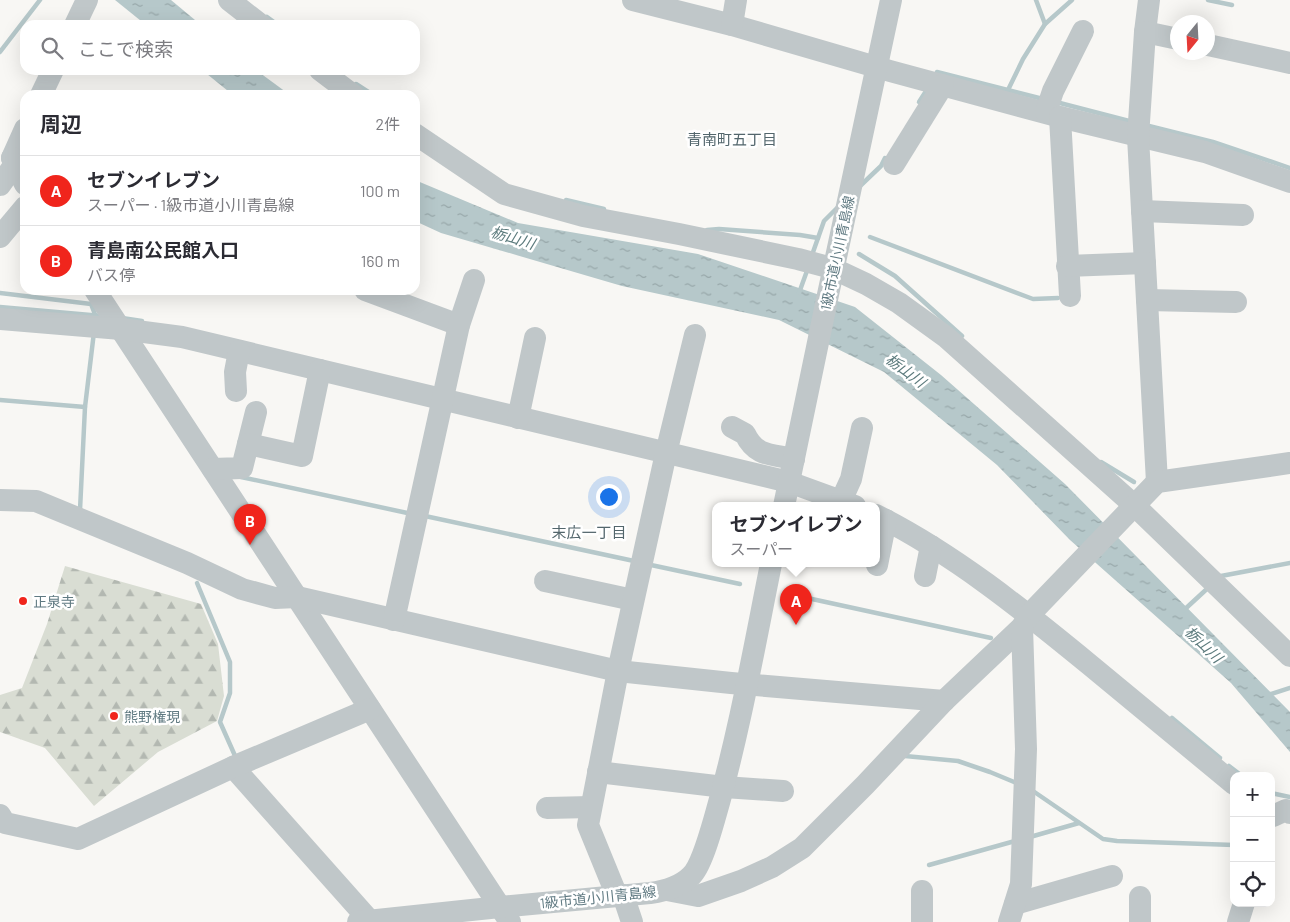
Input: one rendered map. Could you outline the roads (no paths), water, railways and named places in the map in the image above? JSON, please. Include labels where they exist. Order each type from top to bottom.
[{"type":"street","points":[[228,0],[254,20]]},
{"type":"street","points":[[633,0],[732,25],[1053,115],[1205,152],[1290,182]]},
{"type":"street","points":[[732,25],[736,0]]},
{"type":"street","name":"1級市道小川青島線","points":[[785,502],[813,370],[820,268],[844,217],[891,0]]},
{"type":"street","points":[[1149,0],[1138,137],[1157,482]]},
{"type":"street","points":[[1070,296],[1053,115],[1053,91],[1082,31]]},
{"type":"street","points":[[1145,32],[1170,37]]},
{"type":"street","points":[[1215,48],[1290,64]]},
{"type":"street","points":[[43,90],[51,75]]},
{"type":"street","points":[[327,75],[346,90]]},
{"type":"street","points":[[894,164],[942,85]]},
{"type":"street","points":[[420,137],[504,194],[583,216],[679,234],[820,268],[866,284],[900,303],[946,337],[1290,656]]},
{"type":"street","points":[[0,185],[20,141]]},
{"type":"street","points":[[13,158],[20,173]]},
{"type":"street","points":[[1142,211],[1243,215]]},
{"type":"street","points":[[0,237],[20,213]]},
{"type":"street","points":[[1067,266],[1145,263]]},
{"type":"street","points":[[394,620],[458,325],[474,280]]},
{"type":"street","points":[[98,295],[505,914]]},
{"type":"street","points":[[378,295],[458,325]]},
{"type":"street","points":[[1147,300],[1236,302]]},
{"type":"street","points":[[0,319],[116,320],[182,337],[237,371],[319,378],[443,401],[520,409],[667,447],[788,482],[843,502]]},
{"type":"street","points":[[632,922],[588,825],[633,600],[667,447],[695,335]]},
{"type":"street","points":[[520,409],[535,338]]},
{"type":"street","points":[[248,444],[302,456],[319,378]]},
{"type":"street","points":[[213,469],[242,468],[256,412]]},
{"type":"street","points":[[732,427],[745,434],[756,450],[794,459]]},
{"type":"street","points":[[848,502],[862,428]]},
{"type":"street","points":[[667,890],[698,896],[741,881],[772,867],[802,848],[865,785],[944,701],[1026,621],[1157,482],[1290,463]]},
{"type":"street","points":[[0,500],[36,501],[188,563],[242,589],[275,598],[297,597],[618,671],[944,701]]},
{"type":"street","points":[[881,517],[931,546],[1230,781]]},
{"type":"street","points":[[925,576],[931,546]]},
{"type":"street","name":"1級市道小川青島線","points":[[364,921],[505,914],[620,895],[667,890],[680,884],[692,875],[707,844],[724,787],[771,567]]},
{"type":"street","points":[[545,581],[633,600]]},
{"type":"street","points":[[1012,913],[1021,884],[1026,749],[1026,621]]},
{"type":"street","points":[[2,824],[78,838],[233,767],[370,709]]},
{"type":"street","points":[[233,767],[364,921]]},
{"type":"street","points":[[598,772],[724,787],[783,791]]},
{"type":"street","points":[[547,808],[591,807]]},
{"type":"street","points":[[1012,913],[1112,876]]},
{"type":"street","points":[[922,891],[922,922]]},
{"type":"street","points":[[1140,896],[1140,922]]},
{"type":"street","points":[[1238,922],[1243,907]]},
{"type":"water","points":[[115,0],[171,0],[195,20],[140,20]]},
{"type":"water","points":[[208,75],[263,75],[283,90],[227,90]]},
{"type":"water","name":"栃山川","points":[[420,182],[518,223],[698,254],[855,307],[941,375],[1065,484],[1290,712],[1290,752],[1231,683],[1070,540],[997,465],[884,372],[779,320],[622,286],[441,233],[420,223]]},
{"type":"waterway","points":[[25,20],[40,0]]},
{"type":"waterway","points":[[1036,0],[1045,24]]},
{"type":"waterway","points":[[1008,90],[1023,59],[1045,24],[1072,0]]},
{"type":"waterway","points":[[1208,0],[1232,5]]},
{"type":"waterway","points":[[267,17],[271,20]]},
{"type":"waterway","points":[[0,52],[20,26]]},
{"type":"waterway","points":[[935,77],[937,72],[1043,99]]},
{"type":"waterway","points":[[356,84],[365,90]]},
{"type":"waterway","points":[[919,102],[928,88]]},
{"type":"waterway","points":[[1056,102],[1133,122]]},
{"type":"waterway","points":[[1145,125],[1213,142],[1290,168]]},
{"type":"waterway","points":[[859,187],[881,166],[885,158]]},
{"type":"waterway","points":[[566,200],[604,209]]},
{"type":"waterway","points":[[812,255],[824,221],[837,208]]},
{"type":"waterway","points":[[707,230],[719,229],[818,238]]},
{"type":"waterway","points":[[870,237],[1033,299],[1058,298]]},
{"type":"waterway","points":[[859,254],[895,276],[962,336]]},
{"type":"waterway","points":[[799,293],[808,268]]},
{"type":"waterway","points":[[0,293],[91,304],[96,317]]},
{"type":"waterway","points":[[0,307],[102,316]]},
{"type":"waterway","points":[[122,318],[142,321]]},
{"type":"waterway","points":[[80,510],[85,407],[94,332]]},
{"type":"waterway","points":[[0,400],[85,407]]},
{"type":"waterway","points":[[1101,462],[1134,482]]},
{"type":"waterway","points":[[241,477],[412,514]]},
{"type":"waterway","points":[[425,516],[634,561]]},
{"type":"waterway","points":[[1219,578],[1221,576],[1290,563]]},
{"type":"waterway","points":[[651,565],[740,584]]},
{"type":"waterway","points":[[197,583],[230,662],[230,693],[220,722],[236,758]]},
{"type":"waterway","points":[[1184,610],[1209,587]]},
{"type":"waterway","points":[[789,594],[991,638]]},
{"type":"waterway","points":[[1268,695],[1290,688]]},
{"type":"waterway","points":[[1172,718],[1220,758]]},
{"type":"waterway","points":[[905,756],[958,761],[1019,784]]},
{"type":"waterway","points":[[1229,766],[1237,772]]},
{"type":"waterway","points":[[1033,791],[1103,839],[1230,845]]},
{"type":"waterway","points":[[1275,794],[1290,797]]},
{"type":"waterway","points":[[1030,837],[1079,823]]},
{"type":"waterway","points":[[929,865],[1015,841]]},
{"type":"place","name":"青島南公民館入口","points":[[250,545]]},
{"type":"place","name":"正泉寺","points":[[23,601]]},
{"type":"place","name":"セブンイレブン","points":[[796,625]]},
{"type":"place","name":"熊野権現","points":[[114,716]]},
{"type":"district","name":"青南町五丁目","points":[[732,139]]},
{"type":"district","name":"末広一丁目","points":[[589,532]]}]
